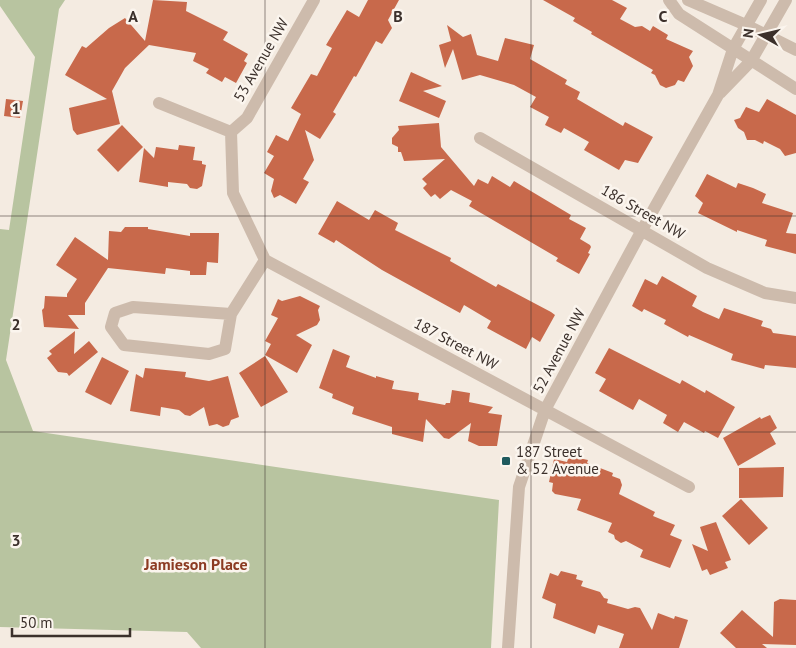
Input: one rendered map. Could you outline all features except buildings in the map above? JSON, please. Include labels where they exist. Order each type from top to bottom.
[{"type":"street","name":"53 Avenue NW","points":[[230,132],[247,118],[314,0]]},
{"type":"street","points":[[669,0],[679,14],[796,89]]},
{"type":"street","points":[[688,0],[767,34],[796,50]]},
{"type":"street","name":"52 Avenue NW","points":[[510,647],[519,487],[545,410],[642,230],[718,95],[733,50],[761,0]]},
{"type":"street","name":"52 Avenue NW","points":[[718,95],[751,61],[786,0]]},
{"type":"street","points":[[158,103],[230,132],[232,193],[265,260],[231,314],[225,349],[210,354],[124,345],[111,327],[115,313],[133,307],[231,314]]},
{"type":"street","name":"186 Street NW","points":[[480,138],[707,268],[765,293],[796,298]]},
{"type":"street","name":"187 Street NW","points":[[265,260],[689,487]]},
{"type":"green space","points":[[0,0],[65,0],[59,9],[6,360],[33,431],[499,500],[491,648],[201,648],[187,632],[0,627],[0,229],[9,230],[35,57],[0,6]]},
{"type":"place","name":"187 Street & 52 Avenue","points":[[506,461]]},
{"type":"district","name":"Jamieson Place","points":[[196,564]]}]
